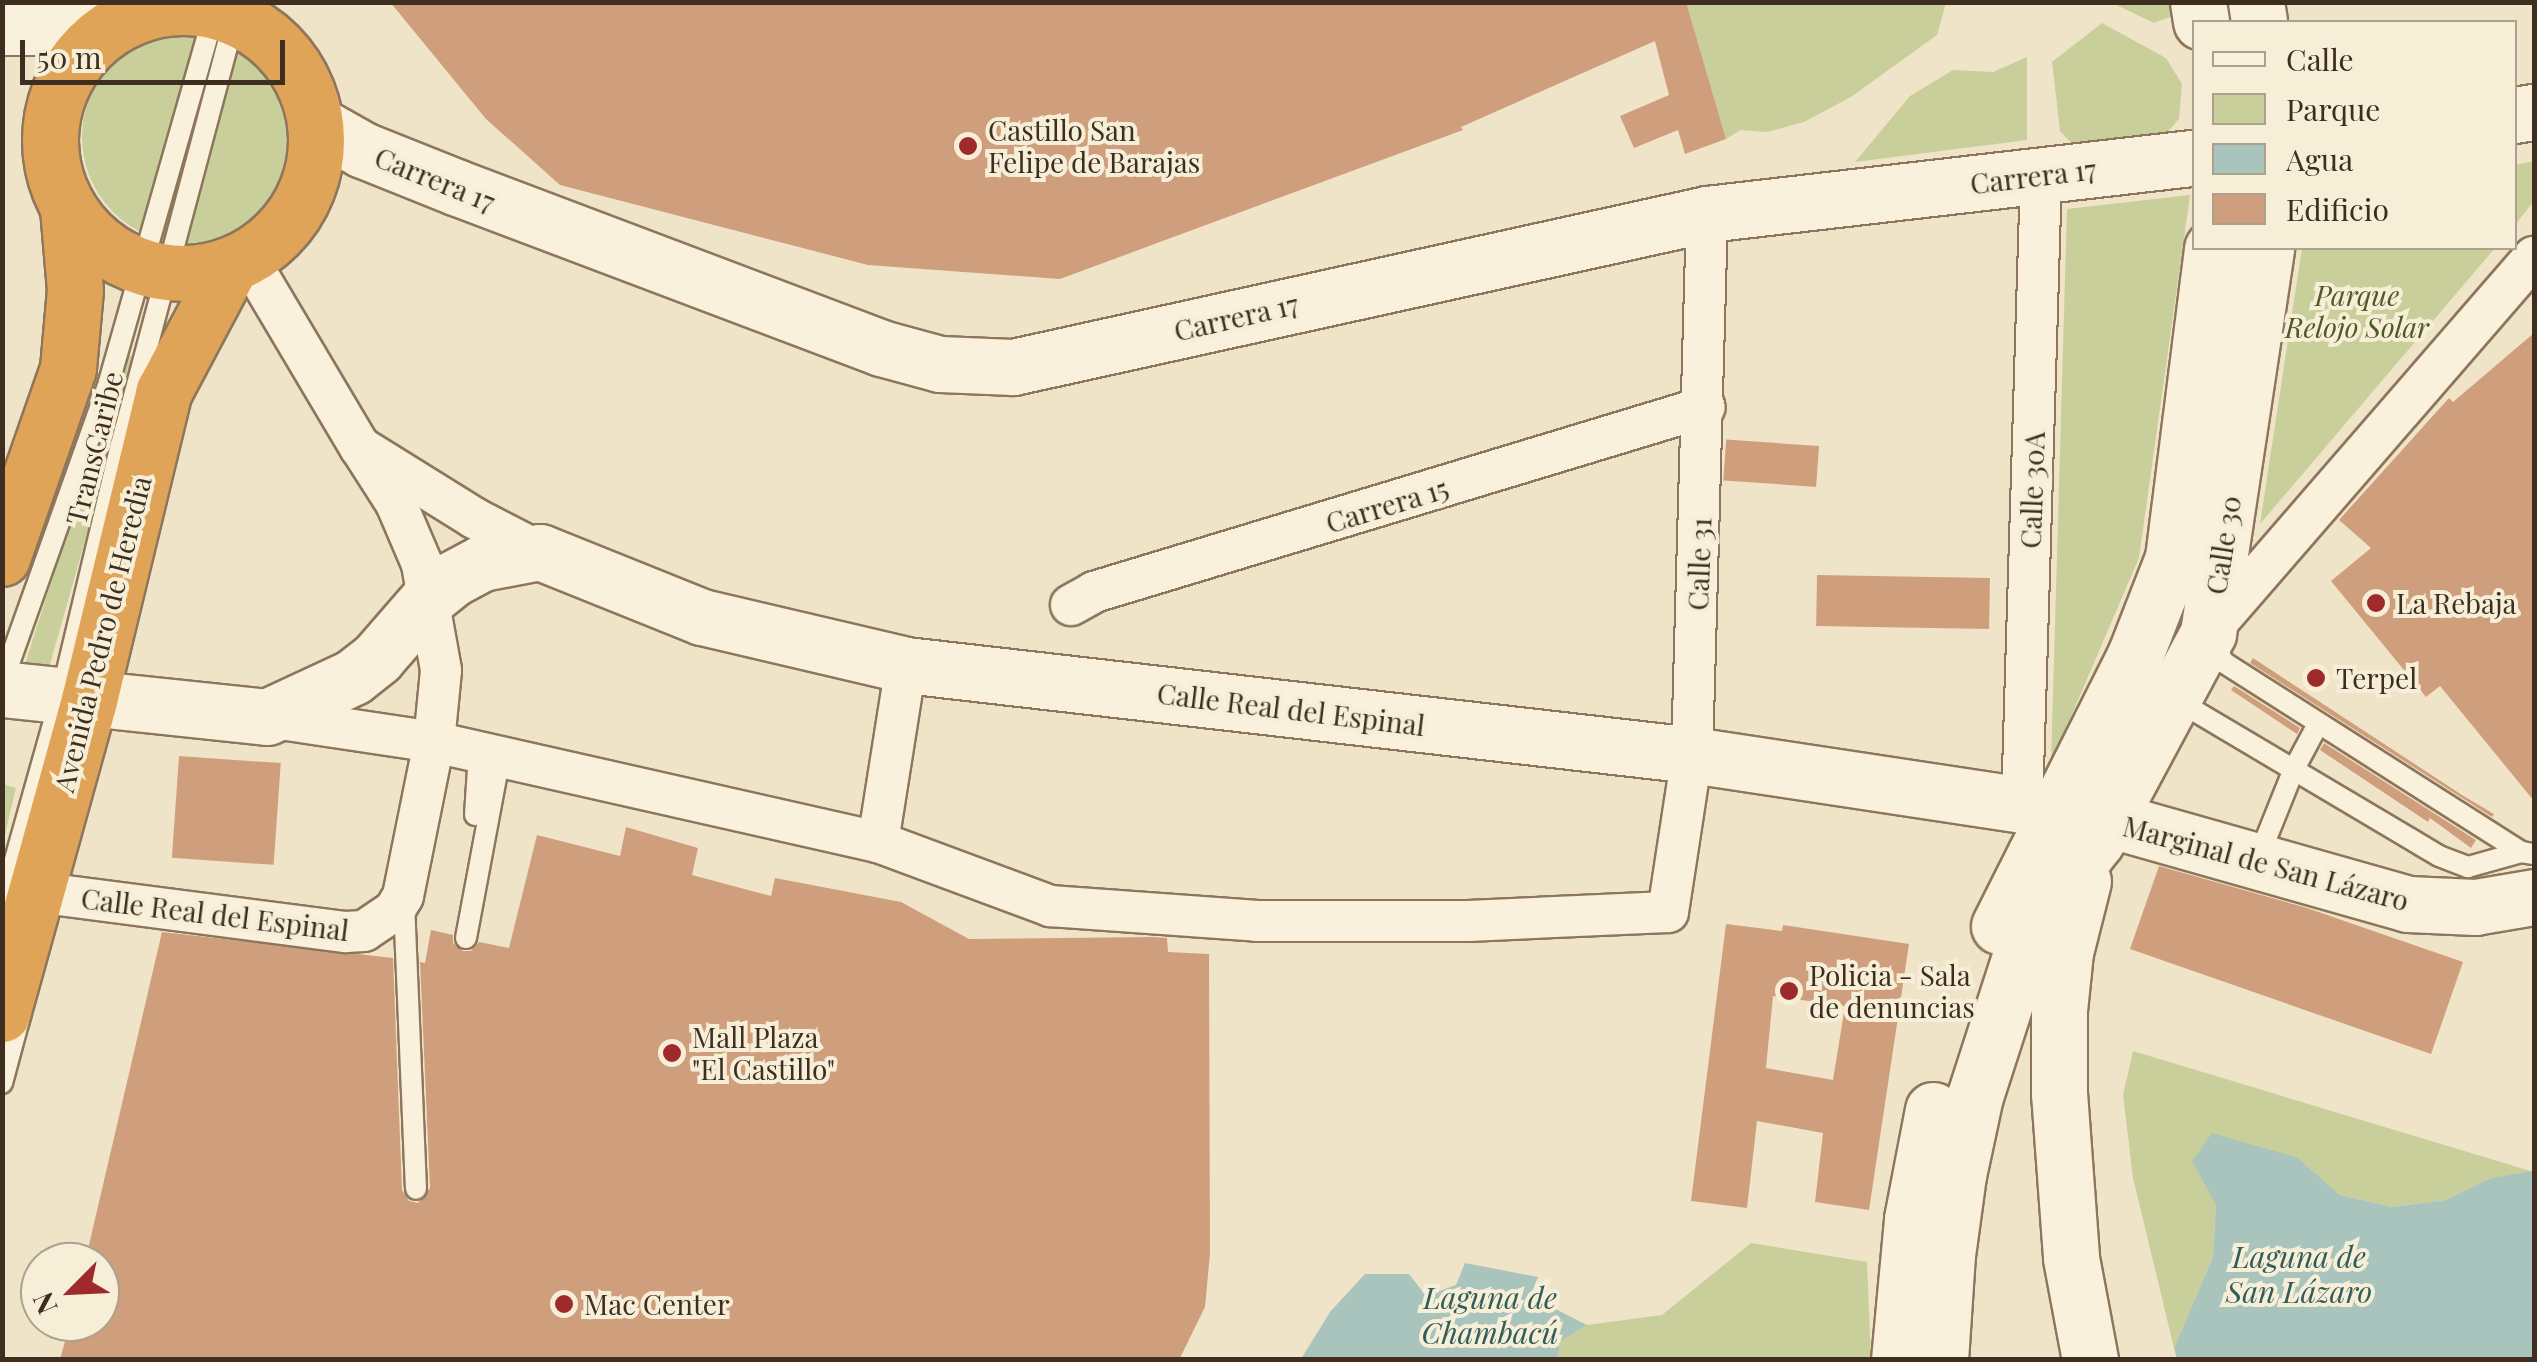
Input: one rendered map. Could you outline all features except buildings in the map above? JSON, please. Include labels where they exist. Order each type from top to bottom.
[{"type":"highway","points":[[68,208],[88,233],[114,254],[155,270],[200,272],[239,261],[279,233],[302,201],[314,163],[291,2]]},
{"type":"highway","points":[[2,558],[56,414],[68,368],[75,290],[68,208],[54,170],[50,129],[59,89],[80,54],[140,13],[226,8],[274,42],[308,101]]},
{"type":"highway","name":"Avenida Pedro de Heredia","points":[[2,1014],[75,698],[164,391],[239,261]]},
{"type":"main road","points":[[2,27],[140,13]]},
{"type":"main road","name":"Carrera 17","points":[[308,101],[363,150],[881,348],[940,364],[1013,367],[1707,214],[2192,158]]},
{"type":"main road","name":"Calle 30","points":[[2071,819],[2173,558],[2212,250]]},
{"type":"main road","name":"Calle 30","points":[[2071,819],[2172,697],[2208,632],[2266,250]]},
{"type":"main road","points":[[2,686],[75,698],[267,717],[352,676],[404,632],[430,597],[482,563],[540,552]]},
{"type":"main road","name":"Calle Real del Espinal","points":[[540,552],[702,618],[906,665],[1692,755],[2071,819]]},
{"type":"main road","points":[[1900,1360],[1904,1284],[1922,1158],[1985,998],[2071,819]]},
{"type":"main road","points":[[2071,819],[2065,952],[2058,1010],[2064,1192],[2071,1258],[2090,1360]]},
{"type":"main road","name":"Marginal de San Lázaro","points":[[2071,819],[2408,904],[2475,907],[2530,868]]},
{"type":"main road","points":[[1940,1360],[1947,1255],[1985,998]]},
{"type":"street","name":"Calle 30A","points":[[2041,175],[2071,819]]},
{"type":"street","name":"Calle 31","points":[[878,842],[1050,906],[1257,920],[1468,921],[1668,912],[1692,755],[1707,214]]},
{"type":"street","points":[[2208,632],[2534,256]]},
{"type":"street","name":"Calle Real del Espinal","points":[[30,898],[345,932],[364,931],[380,923],[404,896],[434,742],[441,670],[430,597],[410,533],[360,447],[239,261]]},
{"type":"street","name":"Carrera 15","points":[[1071,605],[1094,592],[1704,406]]},
{"type":"street","name":"Calle Real del Espinal","points":[[360,447],[393,470],[540,552]]},
{"type":"street","points":[[267,717],[434,742],[878,842],[906,665]]},
{"type":"lane","name":"TransCaribe","points":[[75,698],[155,270],[226,8]]},
{"type":"lane","name":"TransCaribe","points":[[2,686],[99,413],[155,270]]},
{"type":"lane","points":[[2208,632],[2223,662],[2530,868]]},
{"type":"lane","points":[[2172,697],[2439,856],[2468,866],[2530,868]]},
{"type":"lane","points":[[2256,863],[2294,770],[2318,724]]},
{"type":"lane","points":[[475,815],[489,755]]},
{"type":"lane","points":[[466,938],[489,755]]},
{"type":"lane","points":[[404,896],[416,1189]]},
{"type":"lane","points":[[2,1083],[30,898]]},
{"type":"green space","points":[[1686,3],[1946,3],[1937,35],[1851,97],[1804,122],[1767,132],[1741,130],[1726,139]]},
{"type":"green space","points":[[2112,3],[2175,3],[2173,16],[2154,23]]},
{"type":"green space","points":[[2102,23],[2166,58],[2182,84],[2179,119],[2162,138],[2073,145],[2060,131],[2052,62]]},
{"type":"green space","points":[[188,31],[229,39],[263,62],[286,96],[294,137],[286,178],[263,212],[229,235],[188,243],[147,235],[113,212],[90,178],[82,137],[90,96],[113,62],[147,39]]},
{"type":"green space","points":[[2027,57],[2027,140],[1855,162],[1910,96],[1953,70],[1993,72]]},
{"type":"green space","points":[[2534,161],[2534,201],[2517,222],[2517,165]]},
{"type":"green space","points":[[2190,195],[2139,558],[2051,763],[2067,209]]},
{"type":"green space","name":"Parque Relojo Solar","points":[[2302,250],[2493,250],[2260,524]]},
{"type":"green space","points":[[124,355],[137,357],[49,668],[25,664]]},
{"type":"green space","points":[[2,784],[16,788],[3,843]]},
{"type":"green space","points":[[2133,1051],[2534,1172],[2491,1178],[2445,1200],[2392,1207],[2340,1195],[2298,1158],[2216,1205],[2213,1257],[2174,1348],[2133,1178],[2123,1095]]},
{"type":"green space","points":[[1751,1243],[1867,1262],[1871,1359],[1558,1360],[1560,1342],[1587,1325],[1662,1315]]},
{"type":"water","name":"Laguna de San Lázaro","points":[[2212,1133],[2298,1158],[2340,1195],[2392,1207],[2445,1200],[2491,1178],[2534,1171],[2534,1359],[2177,1359],[2174,1348],[2213,1257],[2216,1205],[2192,1161]]},
{"type":"water","name":"Laguna de Chambacú","points":[[1465,1263],[1538,1277],[1530,1296],[1587,1325],[1560,1342],[1558,1359],[1301,1359],[1330,1312],[1365,1274],[1409,1274],[1426,1296],[1456,1285]]},
{"type":"place","name":"Castillo San Felipe de Barajas","points":[[968,146]]},
{"type":"place","name":"La Rebaja","points":[[2376,603]]},
{"type":"place","name":"Terpel","points":[[2316,678]]},
{"type":"place","name":"Policia - Sala de denuncias","points":[[1789,991]]},
{"type":"place","name":"Mall Plaza \"El Castillo\"","points":[[672,1053]]},
{"type":"place","name":"Mac Center","points":[[564,1304]]}]
